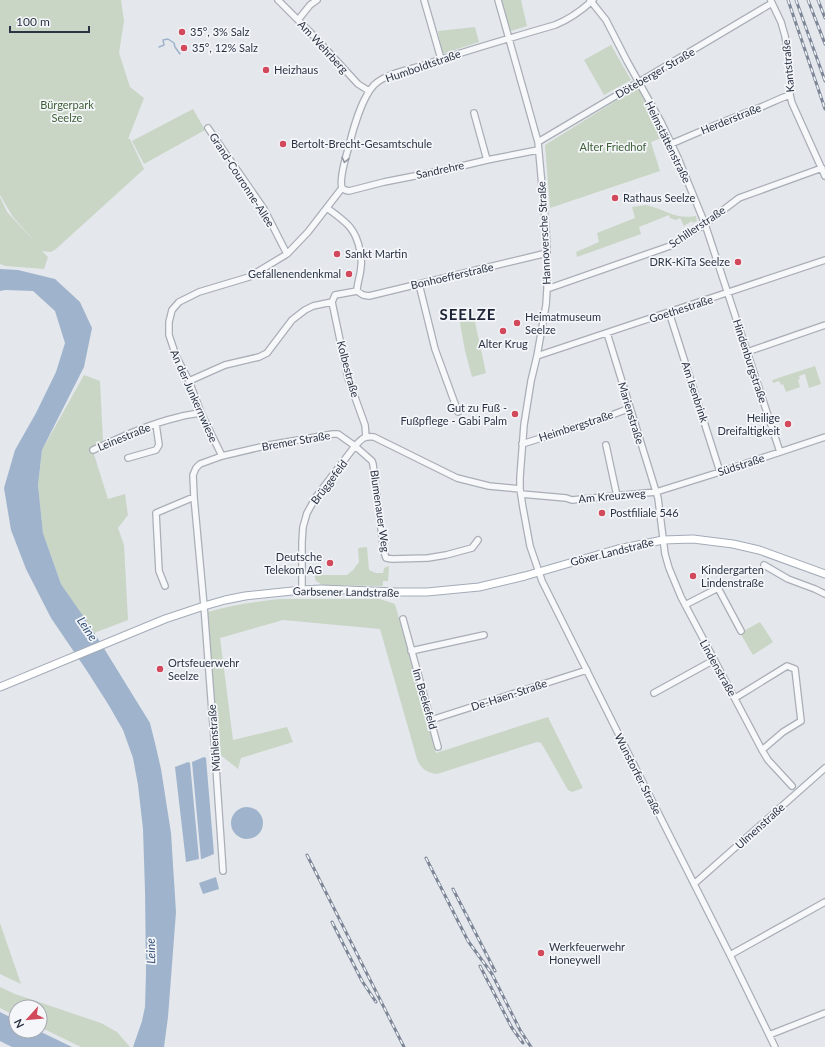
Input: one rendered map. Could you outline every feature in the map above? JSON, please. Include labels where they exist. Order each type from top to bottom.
[{"type":"main road","name":"Göxer Landstraße","points":[[538,572],[618,548],[663,540],[693,539],[733,544],[759,550],[825,574]]},
{"type":"main road","name":"Garbsener Landstraße","points":[[0,687],[165,619],[225,600],[245,596],[302,590],[396,592],[446,591],[499,583],[538,572]]},
{"type":"street","name":"Am Wehrberg","points":[[278,0],[358,84],[369,91]]},
{"type":"street","points":[[298,20],[310,5],[317,0]]},
{"type":"street","points":[[424,0],[441,59]]},
{"type":"street","name":"Hannoversche Straße","points":[[498,0],[538,142],[547,253],[547,289],[544,320],[531,381],[524,425],[520,491]]},
{"type":"street","name":"Humboldtstraße","points":[[342,188],[343,169],[351,136],[369,91],[376,84],[389,76],[555,25],[577,14],[591,1]]},
{"type":"street","name":"Heimstättenstraße","points":[[591,1],[606,20],[671,144],[705,224],[728,293]]},
{"type":"street","name":"Döteberger Straße","points":[[538,142],[771,2]]},
{"type":"street","name":"Kantstraße","points":[[771,2],[781,22],[785,36],[792,103],[825,176]]},
{"type":"street","name":"Herderstraße","points":[[671,144],[790,95]]},
{"type":"street","points":[[474,113],[487,160]]},
{"type":"street","name":"Grand-Couronne-Allee","points":[[208,128],[264,209],[287,254]]},
{"type":"street","name":"Sandrehre","points":[[342,188],[349,191],[384,182],[538,150]]},
{"type":"street","name":"Schillerstraße","points":[[547,289],[670,246],[705,224],[739,198],[822,168]]},
{"type":"street","name":"An der Junkernwiese","points":[[222,456],[201,413],[189,381],[176,356],[169,335],[169,322],[172,310],[179,302],[200,292],[250,277],[287,254],[308,232],[342,188]]},
{"type":"street","points":[[189,381],[224,365],[259,357],[268,352],[292,320],[304,310],[332,302],[335,295],[357,291],[360,278],[361,259],[359,243],[356,236],[346,223],[327,208]]},
{"type":"street","name":"Bonhoefferstraße","points":[[357,291],[363,295],[369,296],[547,253]]},
{"type":"street","name":"Goethestraße","points":[[537,356],[825,260]]},
{"type":"street","points":[[419,284],[435,349],[458,412]]},
{"type":"street","name":"Hindenburgstraße","points":[[728,293],[780,452]]},
{"type":"street","name":"Kolbestraße","points":[[332,302],[348,378],[365,425],[366,437]]},
{"type":"street","name":"Am Isenbrink","points":[[669,312],[720,472]]},
{"type":"street","points":[[747,352],[825,326]]},
{"type":"street","name":"Marienstraße","points":[[607,333],[656,492]]},
{"type":"street","name":"Heimbergstraße","points":[[522,444],[599,420],[630,408]]},
{"type":"street","name":"Leinestraße","points":[[93,450],[126,435],[156,424],[180,416],[201,413]]},
{"type":"street","name":"Leinestraße","points":[[128,458],[156,450],[159,445],[156,424]]},
{"type":"street","name":"Bremer Straße","points":[[204,606],[194,497],[193,475],[196,468],[203,462],[222,456],[270,445],[333,434],[338,434],[355,446]]},
{"type":"street","points":[[355,446],[366,437],[374,438],[457,478],[489,486],[520,491]]},
{"type":"street","name":"Südstraße","points":[[656,492],[825,437]]},
{"type":"street","points":[[606,445],[617,496]]},
{"type":"street","name":"Blumenauer Weg","points":[[355,446],[372,461],[373,464],[386,558],[428,558],[446,555],[472,548],[478,540]]},
{"type":"street","name":"Brüggefeld","points":[[302,590],[302,542],[303,527],[307,514],[316,497],[355,446]]},
{"type":"street","name":"Am Kreuzweg","points":[[520,491],[572,500],[656,492],[663,540]]},
{"type":"street","name":"Wunstorfer Straße","points":[[520,491],[530,546],[538,572],[775,1047]]},
{"type":"street","points":[[165,586],[159,571],[156,514],[194,497]]},
{"type":"street","name":"Lindenstraße","points":[[663,540],[673,581],[685,605],[762,750],[768,760],[792,786]]},
{"type":"street","points":[[764,565],[788,579],[825,594]]},
{"type":"street","points":[[685,605],[718,588],[741,631]]},
{"type":"street","name":"Mühlenstraße","points":[[204,606],[223,871]]},
{"type":"street","name":"Im Beekefeld","points":[[403,619],[438,747]]},
{"type":"street","points":[[411,651],[484,635]]},
{"type":"street","points":[[654,693],[714,660]]},
{"type":"street","points":[[735,698],[787,666],[795,669],[801,721],[783,732],[762,750]]},
{"type":"street","name":"De-Haen-Straße","points":[[431,720],[587,670]]},
{"type":"street","name":"Ulmenstraße","points":[[694,884],[825,768]]},
{"type":"street","points":[[730,955],[825,902]]},
{"type":"street","points":[[769,1035],[825,1013]]},
{"type":"green space","name":"Bürgerpark Seelze","points":[[0,0],[121,0],[124,21],[119,53],[130,87],[144,98],[128,139],[130,139],[144,169],[56,249],[51,252],[42,251],[48,257],[44,269],[6,266],[0,264],[0,197],[7,212],[39,246],[13,217],[0,195]]},
{"type":"green space","points":[[501,0],[521,0],[527,26],[511,31],[508,26]]},
{"type":"green space","points":[[475,27],[479,42],[442,54],[438,31]]},
{"type":"green space","points":[[611,45],[631,80],[604,95],[584,60]]},
{"type":"green space","name":"Alter Friedhof","points":[[638,87],[664,137],[651,142],[660,171],[550,208],[545,145]]},
{"type":"green space","points":[[193,109],[205,130],[144,164],[132,141]]},
{"type":"green space","points":[[646,205],[682,217],[696,216],[697,221],[693,223],[692,221],[684,226],[680,218],[676,220],[670,218],[669,215],[639,227],[641,234],[577,257],[576,252],[599,242],[597,233],[635,218],[632,207]]},
{"type":"green space","points":[[472,308],[486,373],[472,377],[460,323],[461,319],[463,318],[462,311]]},
{"type":"green space","points":[[815,366],[821,384],[809,388],[805,374],[799,376],[800,379],[798,380],[800,387],[786,392],[783,384],[781,385],[779,381],[773,383],[772,380]]},
{"type":"green space","points":[[84,375],[100,381],[103,441],[92,448],[108,499],[125,494],[128,515],[118,528],[124,545],[128,620],[94,633],[61,584],[43,533],[38,485],[42,450]]},
{"type":"green space","points":[[367,547],[369,570],[376,573],[383,573],[384,568],[389,566],[388,581],[383,581],[383,586],[323,585],[316,581],[314,575],[347,575],[359,562],[358,548]]},
{"type":"green space","points":[[280,599],[380,599],[395,604],[436,753],[548,717],[583,788],[572,792],[568,790],[543,746],[541,743],[537,742],[437,774],[430,773],[422,768],[417,759],[380,629],[283,620],[220,638],[233,740],[287,727],[293,742],[241,758],[238,769],[218,753],[208,612]]},
{"type":"green space","points":[[760,622],[773,642],[753,655],[740,633]]},
{"type":"green space","points":[[0,923],[21,984],[0,974]]},
{"type":"green space","points":[[0,987],[30,999],[8,999],[8,1012],[0,1008]]},
{"type":"green space","points":[[48,1005],[101,1023],[117,1032],[130,1047],[81,1047],[48,1031]]},
{"type":"water","name":"Leine","points":[[0,269],[18,270],[55,279],[80,302],[92,328],[84,367],[42,450],[38,485],[43,533],[61,584],[92,629],[150,723],[161,769],[171,833],[176,912],[168,1017],[164,1047],[133,1047],[145,1007],[146,972],[143,829],[133,758],[123,730],[87,671],[51,618],[26,569],[11,530],[4,488],[15,450],[36,413],[56,372],[65,343],[55,311],[33,291],[0,291]]},
{"type":"water","points":[[204,757],[206,758],[214,854],[201,859],[192,762]]},
{"type":"water","points":[[188,762],[190,763],[199,859],[186,862],[175,767]]},
{"type":"water","points":[[244,807],[250,807],[259,811],[263,823],[259,835],[250,839],[244,839],[235,835],[231,826],[231,820],[235,811]]},
{"type":"water","points":[[216,877],[219,889],[203,894],[199,883]]},
{"type":"water","points":[[0,1012],[8,1016],[8,1039],[48,1039],[48,1035],[72,1047],[12,1047],[0,1041]]},
{"type":"waterway","points":[[159,47],[164,45],[163,40],[168,39],[174,43],[180,54]]},
{"type":"railway","points":[[788,0],[825,109]]},
{"type":"railway","points":[[796,0],[825,81]]},
{"type":"railway","points":[[808,0],[825,44]]},
{"type":"railway","points":[[818,0],[825,18]]},
{"type":"railway","points":[[307,855],[404,1047]]},
{"type":"railway","points":[[426,858],[468,941],[492,974],[520,1030],[531,1047]]},
{"type":"railway","points":[[453,889],[495,971]]},
{"type":"railway","points":[[332,922],[362,981],[376,1002]]},
{"type":"railway","points":[[480,966],[512,1028],[523,1043]]},
{"type":"place","name":"35°, 3% Salz","points":[[182,32]]},
{"type":"place","name":"35°, 12% Salz","points":[[184,48]]},
{"type":"place","name":"Heizhaus","points":[[266,70]]},
{"type":"place","name":"Bertolt-Brecht-Gesamtschule","points":[[283,144]]},
{"type":"place","name":"Rathaus Seelze","points":[[615,198]]},
{"type":"place","name":"Sankt Martin","points":[[337,254]]},
{"type":"place","name":"DRK-KiTa Seelze","points":[[738,262]]},
{"type":"place","name":"Gefallenendenkmal","points":[[349,274]]},
{"type":"place","name":"Heimatmuseum Seelze","points":[[517,323]]},
{"type":"place","name":"Alter Krug","points":[[503,331]]},
{"type":"place","name":"Gut zu Fuß - Fußpflege - Gabi Palm","points":[[515,414]]},
{"type":"place","name":"Heilige Dreifaltigkeit","points":[[788,424]]},
{"type":"place","name":"Postfiliale 546","points":[[602,513]]},
{"type":"place","name":"Deutsche Telekom AG","points":[[330,563]]},
{"type":"place","name":"Kindergarten Lindenstraße","points":[[693,576]]},
{"type":"place","name":"Ortsfeuerwehr Seelze","points":[[160,669]]},
{"type":"place","name":"Werkfeuerwehr Honeywell","points":[[541,953]]},
{"type":"district","name":"SEELZE","points":[[468,315]]}]
